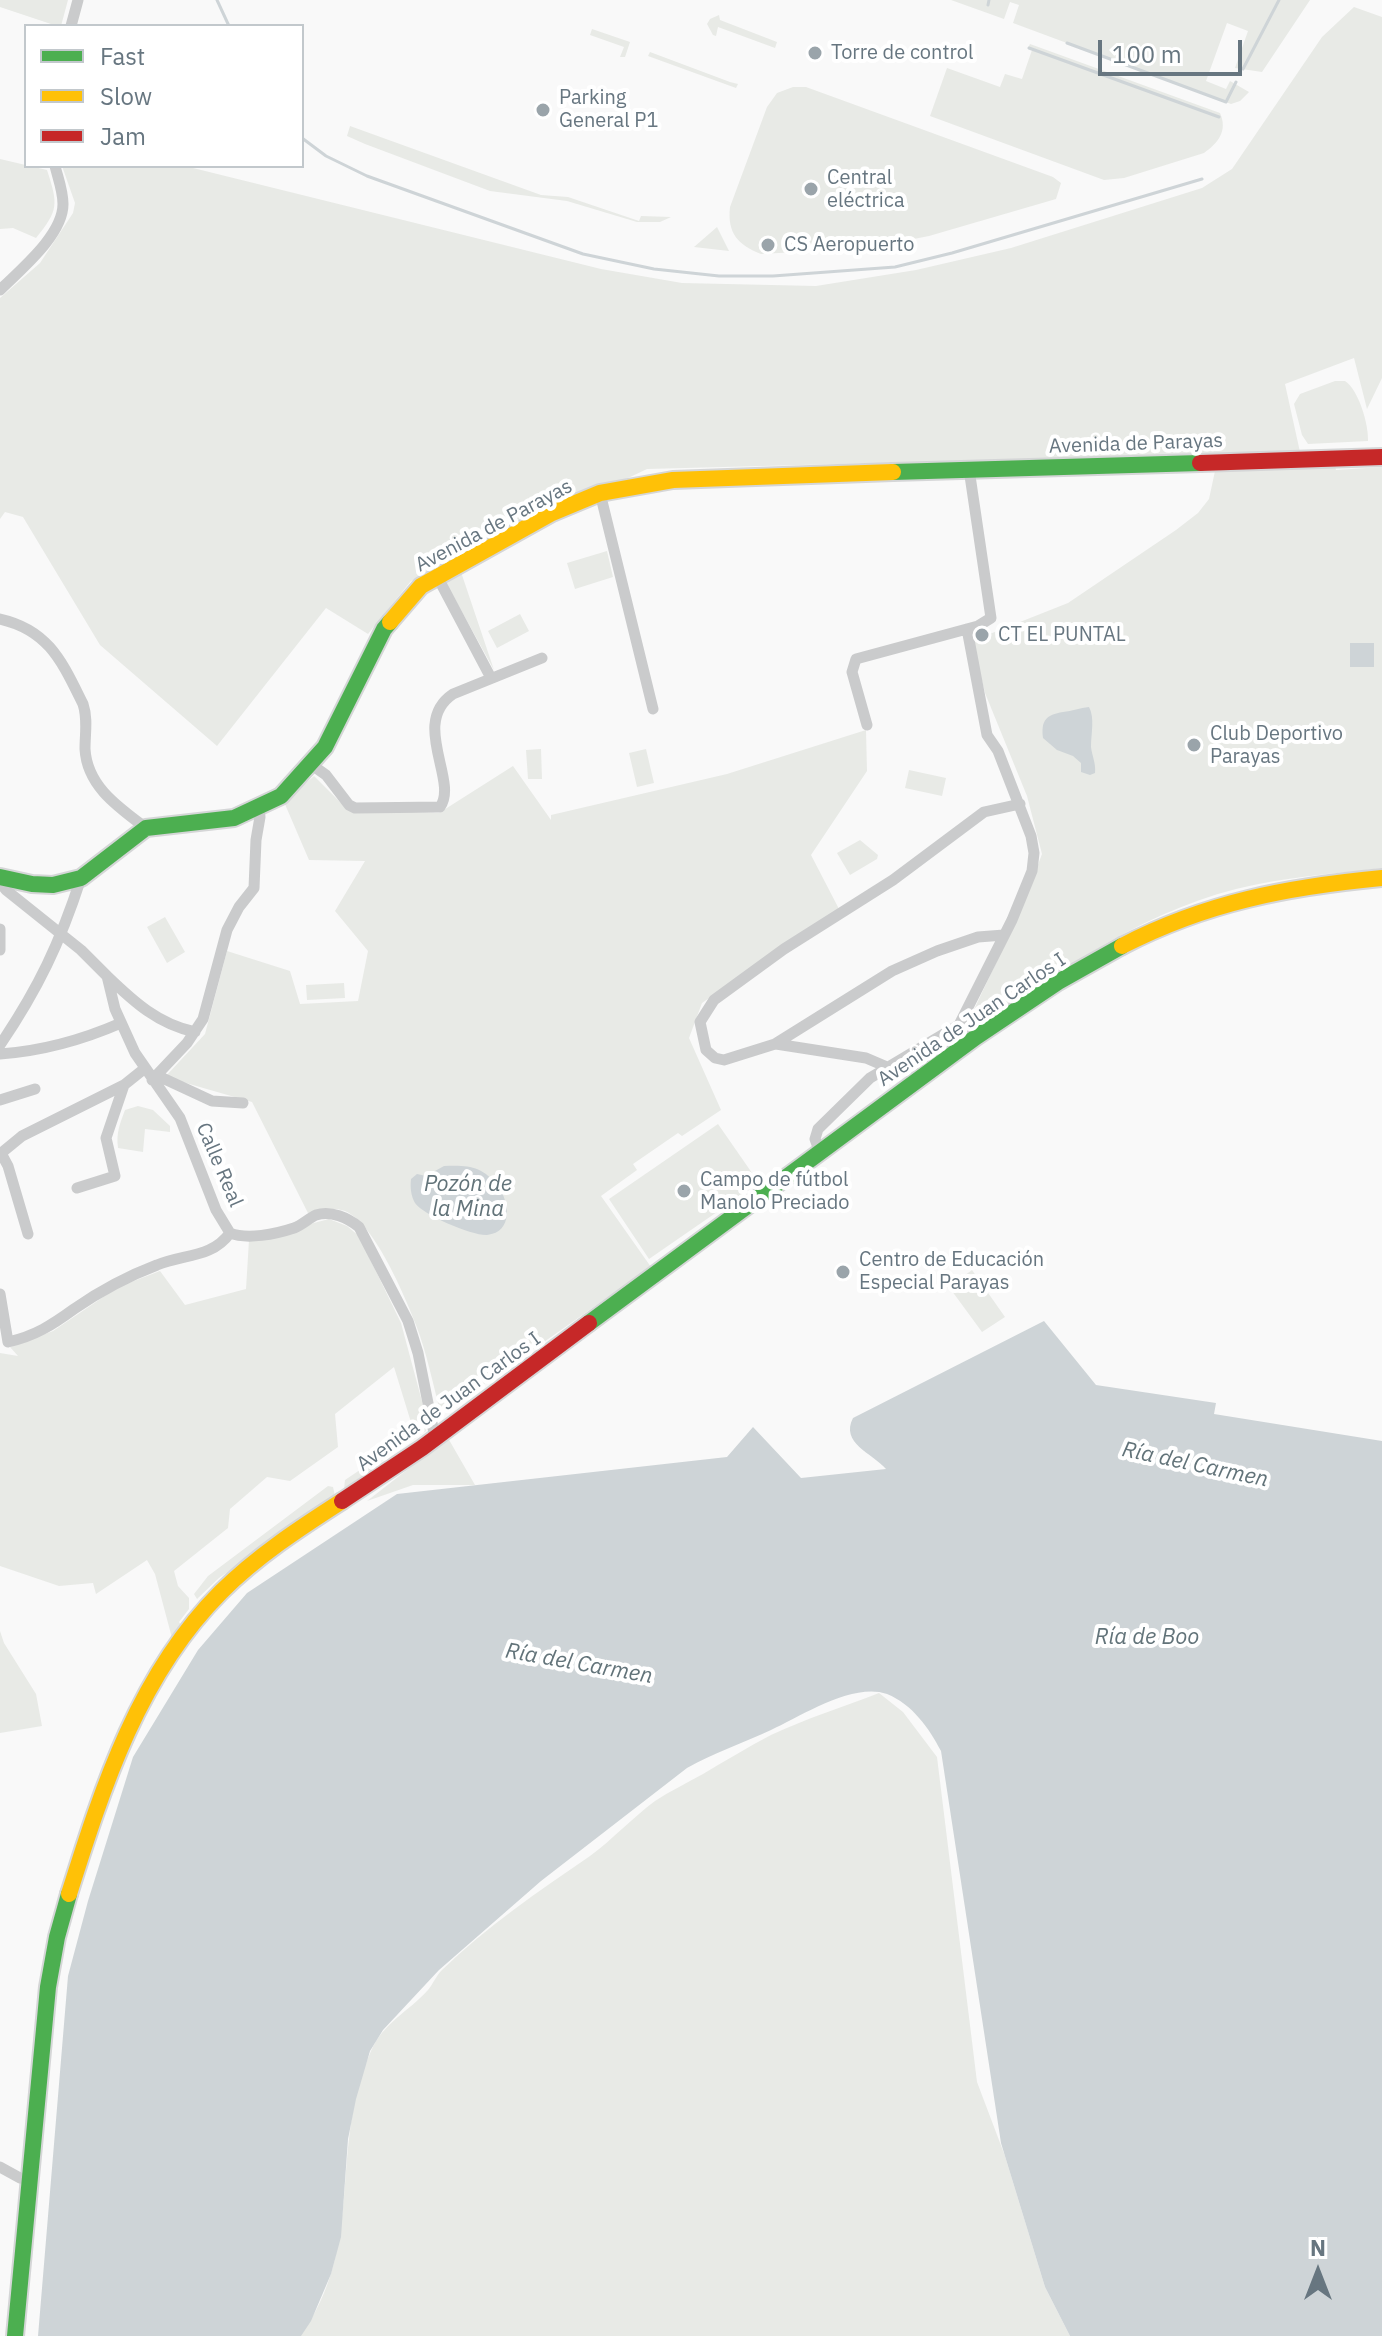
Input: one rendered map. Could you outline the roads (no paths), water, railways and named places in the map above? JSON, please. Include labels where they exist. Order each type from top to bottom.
[{"type":"street","points":[[72,24],[78,0]]},
{"type":"street","points":[[0,290],[23,268],[61,218],[63,205],[55,168]]},
{"type":"street","name":"Avenida de Parayas","points":[[146,828],[234,818],[281,796],[312,765],[333,734],[384,629],[408,598],[437,576],[552,513],[600,493],[694,479],[1382,457]]},
{"type":"street","points":[[867,725],[852,672],[856,659],[988,622],[991,611],[969,469]]},
{"type":"street","points":[[600,493],[653,709]]},
{"type":"street","points":[[437,576],[491,678]]},
{"type":"street","points":[[0,619],[30,629],[48,644],[83,704],[91,777],[146,828],[81,878],[53,885],[0,877],[0,882],[128,996],[165,1024],[195,1032]]},
{"type":"street","points":[[820,1153],[815,1139],[818,1129],[870,1078],[959,1025],[1021,901],[1033,862],[1031,836],[1020,804],[998,751],[987,735],[967,629]]},
{"type":"street","points":[[312,765],[326,775],[355,808],[440,807],[445,796],[435,744],[437,714],[443,702],[453,694],[542,658]]},
{"type":"street","points":[[1004,935],[993,934],[961,942],[892,971],[775,1044],[720,1060],[703,1045],[700,1022],[714,1000],[784,949],[893,880],[984,812],[1020,804]]},
{"type":"street","points":[[243,1103],[212,1101],[154,1077],[203,1019],[227,930],[254,888],[259,807]]},
{"type":"street","points":[[0,1045],[44,975],[62,935],[81,878]]},
{"type":"street","name":"Avenida de Juan Carlos I","points":[[15,2336],[48,1987],[56,1940],[104,1785],[127,1727],[190,1626],[230,1583],[261,1557],[435,1438],[913,1083],[1056,984],[1140,936],[1189,914],[1241,897],[1309,884],[1382,878]]},
{"type":"street","points":[[0,929],[0,950]]},
{"type":"street","name":"Calle Real","points":[[0,1294],[8,1342],[26,1338],[52,1326],[122,1280],[160,1263],[212,1250],[230,1233],[216,1210],[180,1118],[154,1077],[144,1069],[121,1023],[107,976]]},
{"type":"street","points":[[0,1054],[70,1042],[121,1023]]},
{"type":"street","points":[[775,1044],[866,1058],[887,1067]]},
{"type":"street","points":[[28,1234],[8,1166],[1,1153],[22,1136],[124,1085],[144,1069]]},
{"type":"street","points":[[77,1188],[115,1176],[106,1138],[124,1085]]},
{"type":"street","points":[[0,1100],[35,1089]]},
{"type":"street","points":[[230,1233],[247,1237],[292,1229],[324,1214],[350,1219],[359,1227],[408,1321],[418,1353],[435,1438]]},
{"type":"street","points":[[0,2167],[20,2178],[31,2179]]},
{"type":"water","points":[[1350,643],[1374,643],[1374,667],[1350,667]]},
{"type":"water","points":[[1089,707],[1095,769],[1095,773],[1090,775],[1081,772],[1081,763],[1073,756],[1057,750],[1043,738],[1044,723],[1049,717]]},
{"type":"water","name":"Pozón de la Mina","points":[[444,1166],[474,1168],[492,1179],[505,1200],[507,1215],[502,1228],[487,1235],[471,1232],[438,1219],[415,1203],[411,1179],[417,1174],[426,1176]]},
{"type":"water","name":"Ría de Boo","points":[[1044,1321],[1096,1385],[1216,1403],[1214,1414],[1382,1441],[1382,2336],[1070,2336],[1045,2287],[1001,2143],[941,1751],[912,1710],[896,1698],[873,1692],[843,1696],[828,1702],[687,1768],[541,1881],[439,1970],[383,2030],[370,2051],[356,2099],[348,2139],[341,2237],[331,2274],[311,2321],[301,2336],[38,2336],[68,1976],[88,1901],[133,1757],[198,1650],[247,1593],[397,1494],[727,1457],[753,1427],[801,1478],[886,1469],[854,1441],[850,1427],[853,1418]]},
{"type":"waterway","points":[[217,0],[228,24]]},
{"type":"waterway","points":[[988,5],[989,0]]},
{"type":"waterway","points":[[1243,69],[1279,0]]},
{"type":"waterway","points":[[1067,43],[1226,102],[1236,82]]},
{"type":"waterway","points":[[1029,48],[1219,117]]},
{"type":"waterway","points":[[304,140],[326,156],[367,176],[583,254],[654,269],[719,276],[773,276],[895,267],[1202,179]]},
{"type":"place","name":"Torre de control","points":[[815,53]]},
{"type":"place","name":"Parking General P1","points":[[543,110]]},
{"type":"place","name":"Central eléctrica","points":[[811,189]]},
{"type":"place","name":"CS Aeropuerto","points":[[768,245]]},
{"type":"place","name":"CT EL PUNTAL","points":[[982,635]]},
{"type":"place","name":"Club Deportivo Parayas","points":[[1194,745]]},
{"type":"place","name":"Campo de fútbol Manolo Preciado","points":[[684,1191]]},
{"type":"place","name":"Centro de Educación Especial Parayas","points":[[843,1272]]},
{"type":"water label","name":"Ría del Carmen","points":[[1195,1465]]},
{"type":"water label","name":"Ría del Carmen","points":[[579,1664]]}]
